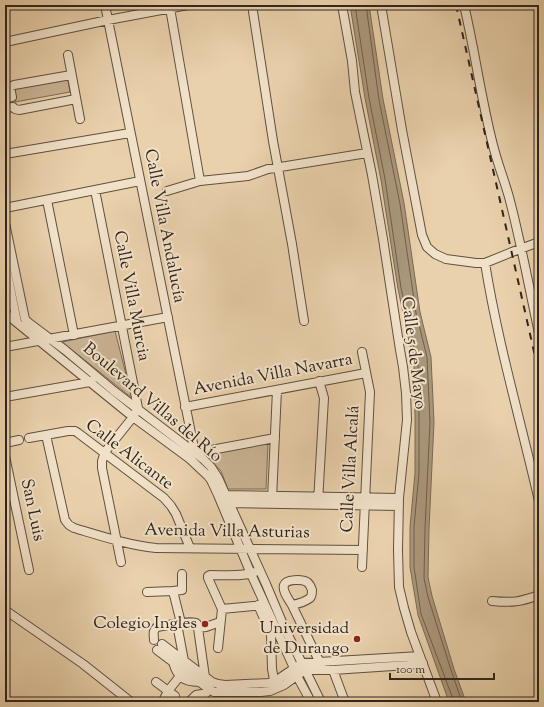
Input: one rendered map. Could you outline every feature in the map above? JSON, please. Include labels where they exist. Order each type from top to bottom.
[{"type":"street","name":"Calle Villa Andalucía","points":[[105,5],[186,407],[192,456]]},
{"type":"street","points":[[5,42],[188,5]]},
{"type":"street","points":[[252,5],[304,321]]},
{"type":"street","name":"Calle 5 de Mayo","points":[[342,5],[352,61],[355,92],[383,239],[406,393],[407,420],[399,502],[399,587],[421,660],[437,702]]},
{"type":"street","points":[[381,5],[419,221],[422,235],[427,247],[446,259],[485,263],[539,242]]},
{"type":"street","points":[[464,5],[493,145],[509,197],[522,249],[539,333]]},
{"type":"street","points":[[170,8],[200,181]]},
{"type":"street","points":[[68,55],[80,119]]},
{"type":"street","points":[[8,98],[10,88],[14,85],[71,75]]},
{"type":"street","points":[[9,107],[18,110],[76,99]]},
{"type":"street","points":[[5,154],[130,132]]},
{"type":"street","points":[[167,192],[200,181],[248,176],[268,169],[367,153]]},
{"type":"street","points":[[5,208],[140,181]]},
{"type":"street","name":"Calle Villa Murcia","points":[[95,190],[138,408]]},
{"type":"street","points":[[47,200],[74,335]]},
{"type":"street","name":"Boulevard Villas del Río","points":[[5,222],[25,319],[50,340],[65,350],[133,417],[211,467],[218,478],[226,504],[250,549],[285,629],[321,702]]},
{"type":"street","points":[[5,263],[17,322]]},
{"type":"street","points":[[485,263],[502,350],[539,501]]},
{"type":"street","name":"Boulevard Villas del Río","points":[[5,313],[40,341],[93,379],[138,408],[192,456]]},
{"type":"street","points":[[5,347],[168,318]]},
{"type":"street","name":"Calle Villa Alcalá","points":[[362,352],[370,392],[362,567]]},
{"type":"street","name":"Avenida Villa Navarra","points":[[186,407],[366,373]]},
{"type":"street","points":[[5,397],[93,379]]},
{"type":"street","points":[[318,501],[324,398],[319,381]]},
{"type":"street","points":[[272,500],[276,390]]},
{"type":"street","points":[[121,562],[102,468],[102,461],[105,452],[133,417],[138,408]]},
{"type":"street","name":"Calle Alicante","points":[[29,438],[74,431],[105,452],[164,498],[171,506],[190,548]]},
{"type":"street","name":"Avenida Villa Asturias","points":[[46,435],[65,520],[74,528],[116,541],[148,547],[363,550]]},
{"type":"street","points":[[192,456],[275,438]]},
{"type":"street","points":[[5,443],[19,440]]},
{"type":"street","name":"San Luis","points":[[5,456],[29,570]]},
{"type":"street","points":[[222,495],[272,500],[399,502]]},
{"type":"street","points":[[226,504],[272,500]]},
{"type":"street","name":"Boulevard Villas del Río","points":[[226,504],[240,549],[251,574],[261,605],[311,702]]},
{"type":"street","points":[[218,648],[222,609],[208,576],[251,574],[260,570]]},
{"type":"street","points":[[182,574],[179,624],[184,661]]},
{"type":"street","points":[[147,592],[180,590]]},
{"type":"street","points":[[492,601],[512,603],[520,602],[539,595]]},
{"type":"street","points":[[222,609],[261,605],[271,634],[272,669],[275,686]]},
{"type":"street","points":[[292,605],[321,666],[333,670],[408,665],[421,660]]},
{"type":"street","points":[[5,610],[83,664],[131,702]]},
{"type":"street","points":[[202,680],[173,662],[160,647],[160,640],[154,640],[153,632],[157,627],[193,622],[196,623],[198,628],[202,680],[205,695]]},
{"type":"street","points":[[198,628],[220,622]]},
{"type":"street","points":[[160,647],[184,661],[202,680]]},
{"type":"street","points":[[275,686],[294,668],[421,660]]},
{"type":"street","points":[[173,662],[174,668],[180,676],[187,681],[202,680],[218,684],[261,690]]},
{"type":"street","points":[[189,702],[196,695],[205,695],[214,692],[246,692],[275,686],[284,686],[297,676],[304,667]]},
{"type":"street","points":[[333,670],[345,702]]},
{"type":"street","points":[[163,701],[172,694],[180,676]]},
{"type":"street","points":[[156,682],[172,694]]},
{"type":"shaded area","points":[[67,75],[70,92],[15,102],[12,86]]},
{"type":"shaded area","points":[[115,331],[132,398],[62,342]]},
{"type":"shaded area","points":[[268,443],[266,489],[228,489],[221,471],[203,452]]},
{"type":"water","points":[[350,5],[369,5],[383,99],[404,203],[420,312],[431,357],[434,422],[428,577],[432,596],[454,669],[466,702],[449,702],[418,615],[410,567],[410,527],[415,473],[414,365],[398,289],[381,180],[365,98]]},
{"type":"railway","points":[[456,5],[539,374]]},
{"type":"place","name":"Colegio Ingles","points":[[205,624]]},
{"type":"place","name":"Universidad de Durango","points":[[357,639]]}]
